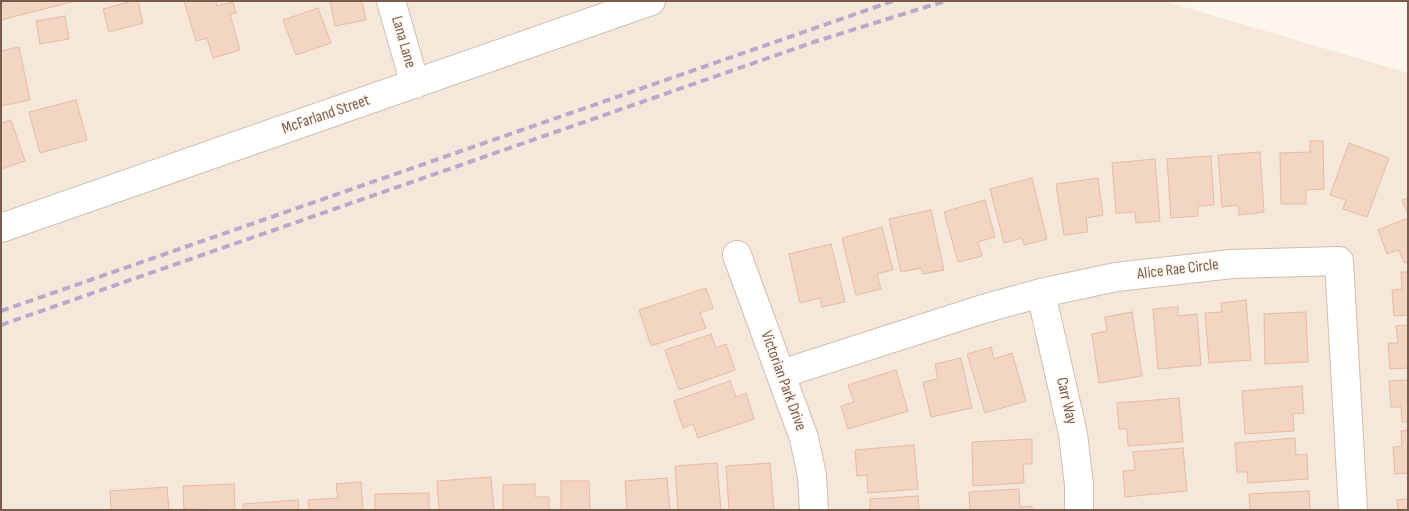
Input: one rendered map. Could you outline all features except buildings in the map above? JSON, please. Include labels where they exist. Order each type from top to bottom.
[{"type":"street","name":"Lana Lane","points":[[391,1],[415,84]]},
{"type":"street","name":"McFarland Street","points":[[1,228],[651,1]]},
{"type":"street","name":"Victorian Park Drive","points":[[737,255],[804,438],[812,476],[814,510]]},
{"type":"street","name":"Alice Rae Circle","points":[[781,374],[983,309],[1041,293],[1116,277],[1232,264],[1339,261],[1353,510]]},
{"type":"street","name":"Carr Way","points":[[1041,293],[1073,434],[1079,485],[1078,510]]},
{"type":"shaded area","points":[[1,1],[1164,1],[1408,73],[1408,510],[1,510]]},
{"type":"railway","points":[[1,311],[893,1]]},
{"type":"railway","points":[[1,325],[817,41],[945,1]]}]
